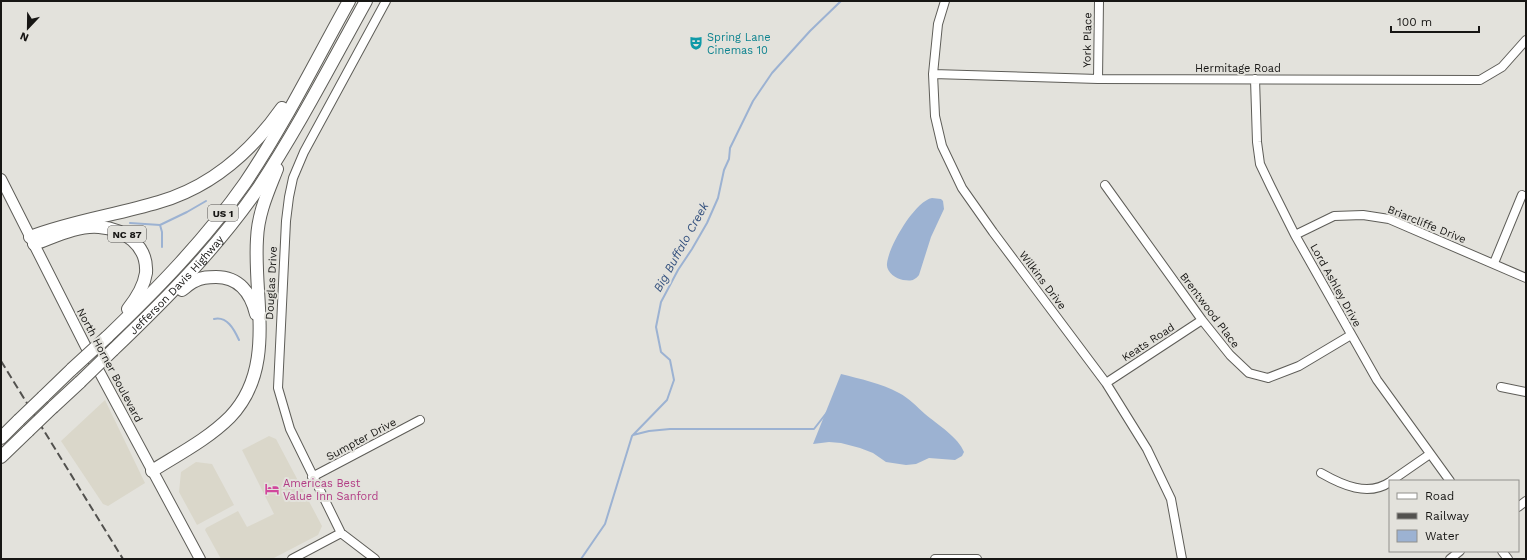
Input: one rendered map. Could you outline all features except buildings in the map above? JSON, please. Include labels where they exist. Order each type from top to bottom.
[{"type":"highway","name":"Jefferson Davis Highway","points":[[1,438],[172,273],[217,221],[262,157],[349,1]]},
{"type":"highway","name":"Jefferson Davis Highway","points":[[1,457],[140,325],[197,266],[237,217],[282,150],[366,1]]},
{"type":"highway","points":[[32,241],[50,229],[160,202],[186,192],[205,182],[231,165],[253,145],[271,124],[289,99],[301,89]]},
{"type":"highway","points":[[152,471],[209,435],[224,422],[237,408],[247,392],[255,374],[259,356],[260,318],[255,262],[257,237],[262,208],[277,170],[282,150]]},
{"type":"highway","name":"NC 87","points":[[32,241],[98,226],[114,229],[127,234],[137,244],[144,256],[146,273],[141,288],[124,320]]},
{"type":"highway","points":[[140,325],[162,310],[178,293],[194,281],[205,277],[225,277],[237,281],[246,293],[254,308],[259,330]]},
{"type":"main road","name":"North Horner Boulevard","points":[[1,180],[86,347],[200,559]]},
{"type":"street","name":"Douglas Drive","points":[[375,559],[341,534],[290,429],[278,388],[283,261],[289,197],[293,178],[304,152],[386,1]]},
{"type":"street","name":"Wilkins Drive","points":[[945,1],[938,24],[933,74],[935,116],[942,146],[962,188],[993,232],[1106,383],[1147,449],[1171,499],[1182,559]]},
{"type":"street","name":"York Place","points":[[1098,79],[1099,1]]},
{"type":"street","name":"Hermitage Road","points":[[933,74],[1098,79],[1480,80],[1502,67],[1526,40]]},
{"type":"street","name":"Lord Ashley Drive","points":[[1255,79],[1257,142],[1260,164],[1295,235],[1376,380],[1449,480]]},
{"type":"street","name":"Brentwood Place","points":[[1105,185],[1202,320],[1230,355],[1249,372],[1268,378],[1299,366],[1351,335]]},
{"type":"street","points":[[1494,263],[1522,194]]},
{"type":"street","name":"Briarcliffe Drive","points":[[1295,235],[1334,216],[1363,214],[1389,219],[1526,278]]},
{"type":"street","name":"Keats Road","points":[[1106,383],[1202,320]]},
{"type":"street","points":[[1501,387],[1526,392]]},
{"type":"street","name":"Sumpter Drive","points":[[312,477],[420,420]]},
{"type":"street","points":[[1391,480],[1430,454]]},
{"type":"street","points":[[1321,473],[1336,482],[1362,489],[1382,487],[1389,482]]},
{"type":"street","points":[[292,559],[341,534]]},
{"type":"street","points":[[1450,559],[1459,552]]},
{"type":"street","points":[[935,559],[977,559]]},
{"type":"shaded area","points":[[105,400],[145,483],[108,506],[103,504],[61,441]]},
{"type":"shaded area","points":[[269,436],[276,439],[322,526],[318,535],[272,559],[221,559],[205,530],[206,528],[238,511],[247,527],[274,514],[242,450]]},
{"type":"shaded area","points":[[196,462],[212,464],[234,505],[197,525],[179,492],[181,472]]},
{"type":"water","points":[[932,198],[941,199],[943,201],[944,209],[931,237],[919,275],[910,280],[897,278],[892,275],[887,267],[892,247],[897,236],[918,207],[925,201]]},
{"type":"water","points":[[841,374],[885,387],[906,397],[953,436],[964,452],[962,456],[955,460],[929,458],[916,464],[906,465],[886,462],[873,453],[841,443],[829,442],[813,444]]},
{"type":"waterway","name":"Big Buffalo Creek","points":[[581,559],[605,524],[632,436],[667,400],[674,380],[670,360],[661,352],[656,327],[661,302],[678,270],[707,223],[718,198],[724,170],[729,159],[730,148],[753,101],[772,73],[810,31],[841,1]]},
{"type":"waterway","points":[[130,223],[160,225],[206,201]]},
{"type":"waterway","points":[[160,225],[162,232],[162,247]]},
{"type":"waterway","points":[[214,319],[223,319],[230,324],[239,340]]},
{"type":"waterway","points":[[633,435],[649,431],[670,429],[814,429],[828,411]]},
{"type":"railway","points":[[1,361],[123,559]]},
{"type":"place","name":"Spring Lane Cinemas 10","points":[[696,43]]},
{"type":"place","name":"Americas Best Value Inn Sanford","points":[[272,489]]}]
